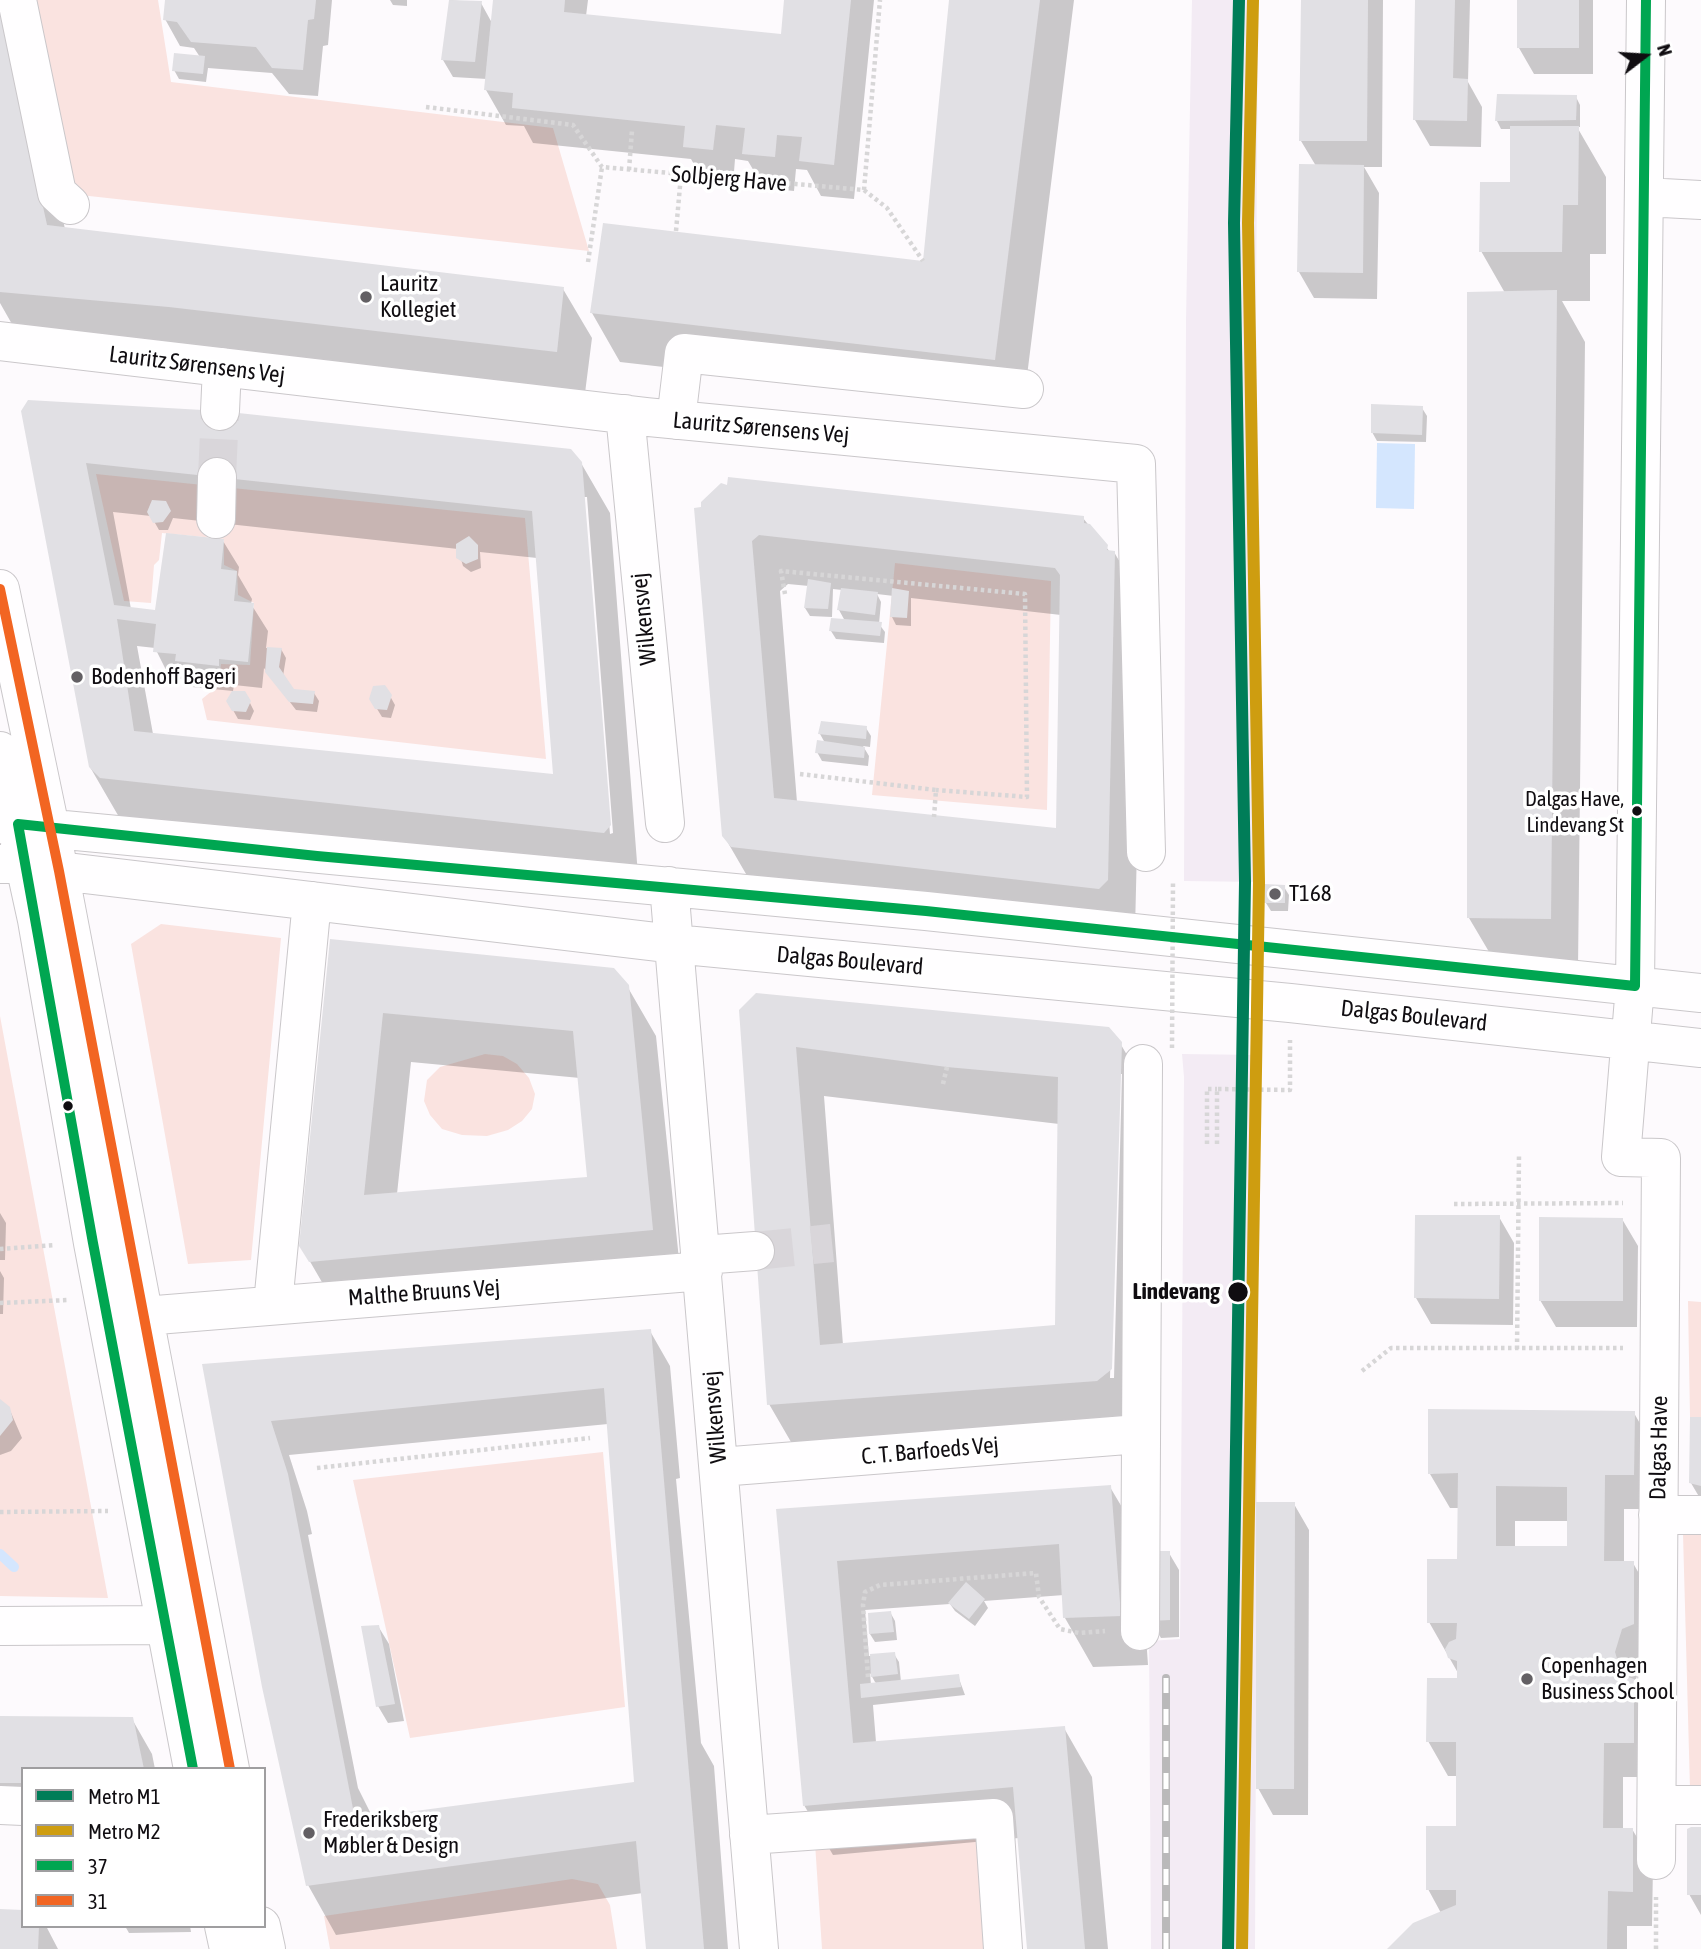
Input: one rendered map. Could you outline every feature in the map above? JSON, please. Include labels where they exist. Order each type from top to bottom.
[{"type":"street","points":[[17,0],[57,193],[70,205]]},
{"type":"street","name":"Dalgas Have","points":[[1646,0],[1635,986],[1621,1157],[1661,1158],[1656,1860]]},
{"type":"street","points":[[1644,197],[1701,200]]},
{"type":"street","name":"Lauritz Sørensens Vej","points":[[0,341],[676,420],[1136,464],[1146,852]]},
{"type":"street","points":[[676,420],[684,353],[1024,389]]},
{"type":"street","points":[[220,411],[222,368]]},
{"type":"street","name":"Wilkensvej","points":[[625,414],[665,823]]},
{"type":"street","points":[[216,519],[217,477]]},
{"type":"street","points":[[0,589],[28,866],[93,1243],[193,1767]]},
{"type":"street","points":[[0,751],[23,826]]},
{"type":"street","points":[[23,826],[160,837],[317,856],[669,886],[1701,993]]},
{"type":"street","points":[[28,866],[144,1316],[230,1767]]},
{"type":"street","name":"Dalgas Boulevard","points":[[28,866],[674,944],[1290,1003],[1701,1048]]},
{"type":"street","name":"Wilkensvej","points":[[669,886],[760,1949]]},
{"type":"street","points":[[273,1304],[312,901]]},
{"type":"street","points":[[1140,1628],[1139,1434],[1158,1056]]},
{"type":"street","name":"Malthe Bruuns Vej","points":[[105,1305],[144,1316],[702,1263],[754,1251]]},
{"type":"street","name":"C. T. Barfoeds Vej","points":[[720,1467],[1139,1434]]},
{"type":"street","points":[[1658,1514],[1701,1515]]},
{"type":"street","points":[[0,1626],[164,1625],[204,1633]]},
{"type":"street","points":[[0,1805],[21,1806]]},
{"type":"street","points":[[1657,1805],[1701,1805]]},
{"type":"street","points":[[749,1835],[994,1818],[1003,1949]]},
{"type":"street","points":[[224,1928],[229,1949]]},
{"type":"street","points":[[261,1928],[266,1949]]},
{"type":"path","points":[[880,0],[864,190],[887,208],[923,261]]},
{"type":"path","points":[[426,107],[573,125],[602,167],[588,262]]},
{"type":"path","points":[[629,170],[632,130]]},
{"type":"path","name":"Solbjerg Have","points":[[602,167],[864,190]]},
{"type":"path","points":[[676,231],[681,175]]},
{"type":"path","points":[[785,594],[782,571],[1025,594],[1027,797],[936,790],[800,774]]},
{"type":"path","points":[[934,817],[936,790]]},
{"type":"path","points":[[1158,1056],[1173,882]]},
{"type":"path","points":[[1207,1144],[1207,1089],[1290,1090],[1290,1003]]},
{"type":"path","points":[[943,1084],[947,1067]]},
{"type":"path","points":[[1217,1089],[1217,1144]]},
{"type":"path","points":[[1517,1349],[1519,1155]]},
{"type":"path","points":[[1454,1204],[1660,1203]]},
{"type":"path","points":[[0,1249],[93,1243]]},
{"type":"path","points":[[0,1303],[105,1305]]},
{"type":"path","points":[[1362,1371],[1391,1348],[1659,1348]]},
{"type":"path","points":[[317,1468],[590,1438]]},
{"type":"path","points":[[0,1512],[145,1511]]},
{"type":"path","points":[[868,1677],[863,1605],[865,1592],[880,1585],[1036,1573],[1039,1597],[1060,1629],[1079,1633],[1140,1628]]},
{"type":"path","points":[[1656,1860],[1656,1949]]},
{"type":"shaded area","points":[[32,0],[158,0],[171,82],[553,128],[589,251],[71,194]]},
{"type":"shaded area","points":[[1192,0],[1258,0],[1256,323],[1261,687],[1260,882],[1184,881],[1186,320]]},
{"type":"shaded area","points":[[96,474],[525,518],[546,759],[207,720],[202,699],[218,686],[221,664],[250,665],[254,603],[238,595],[237,571],[224,565],[224,539],[162,533],[159,560],[154,565],[151,603],[124,601]]},
{"type":"shaded area","points":[[895,563],[1051,581],[1047,810],[872,795]]},
{"type":"shaded area","points":[[161,924],[281,938],[251,1260],[188,1264],[131,944]]},
{"type":"shaded area","points":[[0,1016],[108,1598],[0,1596]]},
{"type":"shaded area","points":[[485,1054],[503,1056],[517,1064],[529,1078],[535,1094],[532,1109],[522,1121],[508,1130],[487,1136],[462,1135],[442,1129],[430,1115],[424,1101],[427,1080],[440,1067]]},
{"type":"shaded area","points":[[1182,1054],[1259,1055],[1255,1949],[1151,1949],[1149,1641],[1180,1639]]},
{"type":"shaded area","points":[[1688,1301],[1701,1302],[1701,1417],[1690,1417]]},
{"type":"shaded area","points":[[603,1452],[625,1707],[410,1738],[353,1480]]},
{"type":"shaded area","points":[[1701,1533],[1701,1789],[1690,1789],[1683,1534]]},
{"type":"shaded area","points":[[964,1829],[984,1847],[991,1949],[822,1949],[815,1843]]},
{"type":"shaded area","points":[[572,1879],[598,1884],[610,1905],[617,1949],[330,1949],[324,1916]]},
{"type":"water","points":[[1377,443],[1415,444],[1414,509],[1376,508]]},
{"type":"building","points":[[165,0],[316,0],[314,19],[308,20],[303,70],[272,68],[256,47],[191,42],[177,22],[163,20]]},
{"type":"building","points":[[449,0],[482,1],[475,62],[441,60]]},
{"type":"building","points":[[493,0],[565,0],[564,12],[781,34],[784,0],[851,0],[834,165],[799,161],[802,137],[777,135],[775,157],[742,154],[745,128],[716,125],[713,150],[683,147],[685,126],[512,108],[513,93],[484,90]]},
{"type":"building","points":[[949,0],[1040,0],[995,360],[590,313],[603,223],[923,261]]},
{"type":"building","points":[[1301,0],[1368,0],[1367,141],[1299,141]]},
{"type":"building","points":[[1415,0],[1455,0],[1453,78],[1468,79],[1467,121],[1413,120]]},
{"type":"building","points":[[1517,0],[1579,0],[1579,48],[1517,48]]},
{"type":"building","points":[[0,8],[47,225],[564,287],[557,352],[169,307],[0,292]]},
{"type":"building","points":[[174,53],[205,56],[203,74],[172,71]]},
{"type":"building","points":[[1497,94],[1577,95],[1576,120],[1495,121]]},
{"type":"building","points":[[1510,126],[1579,126],[1578,205],[1563,205],[1562,252],[1479,252],[1480,182],[1510,182]]},
{"type":"building","points":[[1299,164],[1364,165],[1363,273],[1297,272]]},
{"type":"building","points":[[1557,290],[1551,919],[1467,918],[1467,292]]},
{"type":"building","points":[[28,400],[220,411],[571,449],[582,462],[611,825],[604,833],[100,778],[89,767],[21,411]],"holes":[[[86,463],[532,511],[553,774],[134,731],[117,619],[156,624],[153,652],[176,654],[175,661],[219,666],[219,659],[248,662],[254,603],[234,601],[237,571],[221,569],[224,539],[166,533],[155,610],[114,605]]]},
{"type":"building","points":[[1371,404],[1423,406],[1422,435],[1371,433]]},
{"type":"building","points":[[728,477],[1084,516],[1084,523],[1090,524],[1108,545],[1107,550],[1115,551],[1108,880],[1099,889],[731,847],[722,836],[694,508],[701,507],[701,502],[721,483],[727,485]],"holes":[[[759,535],[1055,568],[1060,575],[1056,828],[774,798],[752,541]]]},
{"type":"building","points":[[152,500],[166,501],[171,511],[163,522],[153,523],[147,512]]},
{"type":"building","points":[[469,536],[478,545],[478,559],[466,564],[456,558],[456,544]]},
{"type":"building","points":[[808,579],[831,583],[828,609],[804,608]]},
{"type":"building","points":[[841,588],[878,592],[875,615],[837,610]]},
{"type":"building","points":[[892,588],[909,591],[907,618],[890,617]]},
{"type":"building","points":[[831,618],[882,622],[880,636],[829,631]]},
{"type":"building","points":[[267,647],[282,648],[279,667],[294,689],[315,691],[313,704],[289,702],[265,672]]},
{"type":"building","points":[[385,685],[392,695],[387,710],[375,709],[369,699],[373,686]]},
{"type":"building","points":[[232,691],[245,691],[251,701],[246,712],[232,711],[226,701]]},
{"type":"building","points":[[821,721],[867,726],[866,739],[818,734]]},
{"type":"building","points":[[817,740],[865,747],[864,758],[815,753]]},
{"type":"building","name":"T168","points":[[1264,884],[1285,885],[1285,903],[1264,903]]},
{"type":"building","points":[[330,939],[614,968],[629,985],[653,1230],[309,1262],[299,1246]],"holes":[[[383,1013],[573,1031],[587,1177],[364,1195]]]},
{"type":"building","points":[[756,993],[1109,1027],[1122,1042],[1112,1369],[1097,1381],[767,1405],[739,1010]],"holes":[[[796,1047],[947,1067],[1058,1077],[1055,1325],[820,1345]]]},
{"type":"building","points":[[1415,1215],[1500,1215],[1499,1299],[1414,1298]]},
{"type":"building","points":[[1539,1217],[1623,1218],[1623,1301],[1539,1301]]},
{"type":"building","points":[[651,1329],[704,1949],[646,1949],[636,1841],[306,1886],[262,1687],[202,1364]],"holes":[[[604,1388],[634,1782],[355,1819],[288,1474],[271,1421]]]},
{"type":"building","points":[[0,1399],[10,1407],[13,1420],[0,1436]]},
{"type":"building","name":"Copenhagen Business School","points":[[1428,1409],[1635,1411],[1634,1475],[1605,1475],[1604,1561],[1634,1561],[1634,1624],[1622,1629],[1615,1652],[1622,1675],[1634,1679],[1634,1743],[1604,1743],[1603,1828],[1633,1828],[1633,1892],[1608,1891],[1607,1949],[1387,1949],[1413,1923],[1456,1905],[1456,1890],[1426,1890],[1426,1826],[1456,1826],[1456,1742],[1426,1742],[1427,1678],[1457,1678],[1457,1661],[1448,1658],[1445,1649],[1449,1642],[1456,1639],[1457,1623],[1427,1623],[1427,1559],[1457,1559],[1458,1473],[1428,1474]],"holes":[[[1496,1486],[1567,1487],[1567,1546],[1496,1546]]]},
{"type":"building","points":[[1690,1417],[1701,1417],[1701,1486],[1689,1483]]},
{"type":"building","points":[[1111,1485],[1121,1616],[1063,1618],[1059,1544],[837,1561],[853,1743],[1065,1726],[1085,1949],[1027,1949],[1013,1787],[803,1806],[776,1509]]},
{"type":"building","points":[[1256,1502],[1295,1502],[1294,1789],[1256,1789]]},
{"type":"building","points":[[1148,1551],[1170,1551],[1170,1620],[1149,1621]]},
{"type":"building","points":[[966,1582],[985,1599],[969,1619],[948,1603]]},
{"type":"building","points":[[891,1611],[894,1632],[869,1634],[868,1613]]},
{"type":"building","points":[[379,1625],[395,1704],[376,1707],[361,1626]]},
{"type":"building","points":[[895,1652],[898,1674],[871,1677],[870,1654]]},
{"type":"building","points":[[959,1674],[961,1687],[861,1698],[860,1684]]},
{"type":"building","points":[[0,1716],[133,1717],[144,1767],[21,1767],[21,1783],[0,1783]]},
{"type":"building","points":[[1701,1827],[1701,1895],[1687,1895],[1687,1829]]},
{"type":"building","points":[[0,1909],[21,1910],[21,1928],[39,1928],[38,1949],[0,1949]]},
{"type":"waterway","points":[[0,1554],[14,1567]]},
{"type":"tunnel","points":[[217,477],[220,411]]},
{"type":"tunnel","points":[[755,1251],[832,1243]]},
{"type":"railway","points":[[1166,1678],[1166,1949]]},
{"type":"metro line","name":"M1","points":[[1228,1949],[1245,882],[1234,223],[1239,0]]},
{"type":"metro line","name":"M2","points":[[1242,1949],[1259,882],[1248,223],[1253,0]]},
{"type":"transit line","name":"37","points":[[193,1767],[93,1243],[18,824],[317,856],[926,911],[1635,986],[1646,0]]},
{"type":"transit line","name":"31","points":[[0,589],[59,871],[230,1767]]},
{"type":"place","name":"Lauritz Kollegiet","points":[[366,297]]},
{"type":"place","name":"Bodenhoff Bageri","points":[[77,677]]},
{"type":"place","name":"Dalgas Have, Lindevang St","points":[[1637,811]]},
{"type":"place","name":"T168","points":[[1275,894]]},
{"type":"place","name":"Lindevang","points":[[1238,1292]]},
{"type":"place","name":"Copenhagen Business School","points":[[1527,1679]]},
{"type":"place","name":"Frederiksberg Møbler & Design","points":[[309,1833]]}]
